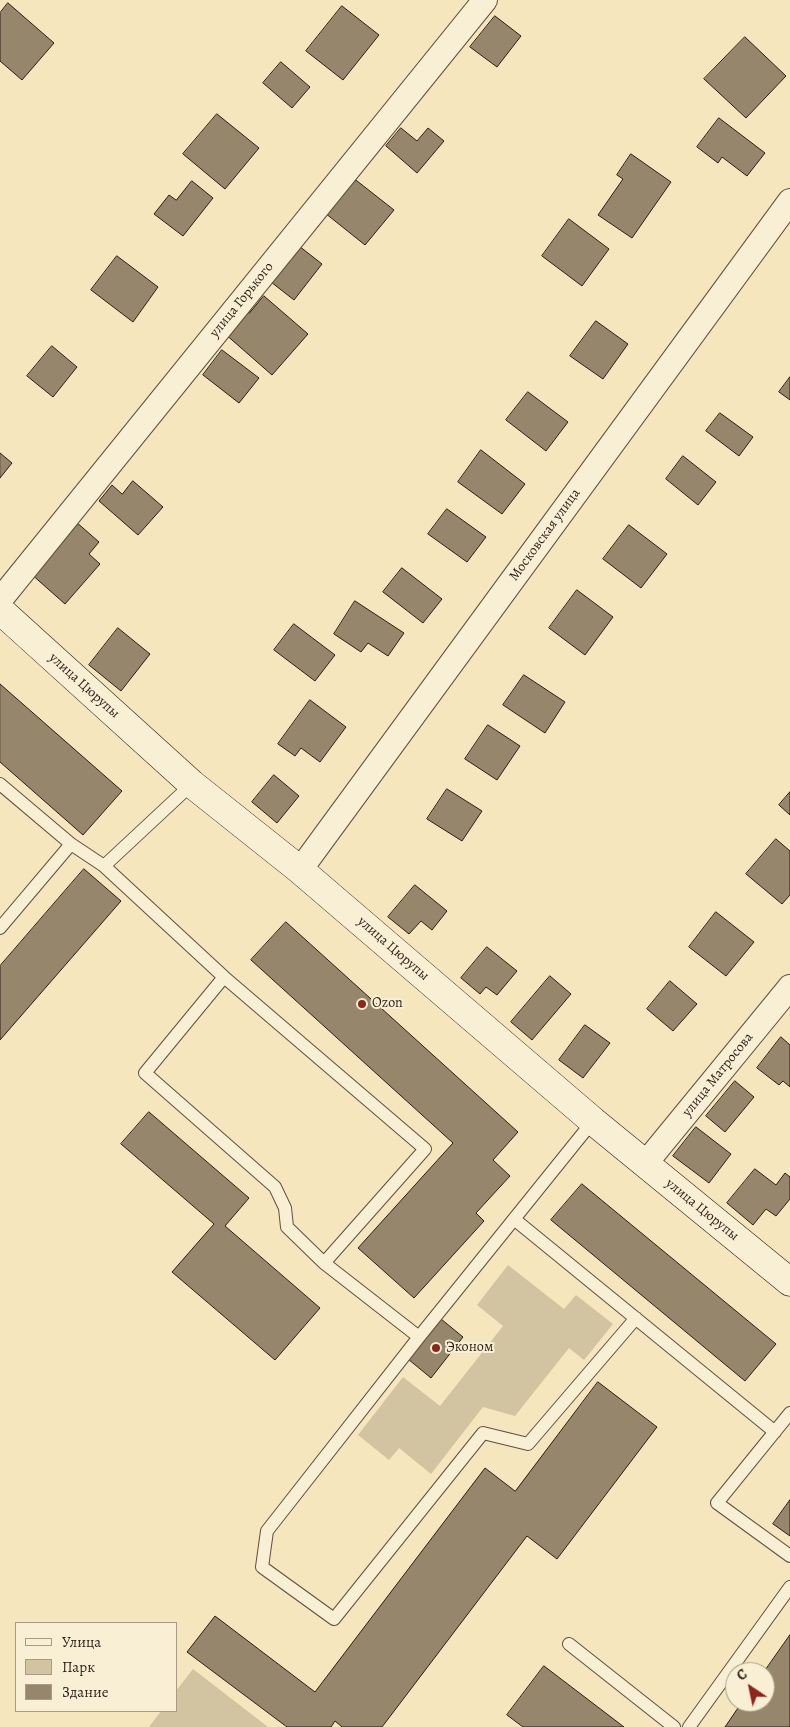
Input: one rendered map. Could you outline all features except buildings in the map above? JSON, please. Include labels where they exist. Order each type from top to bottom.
[{"type":"street","name":"улица Горького","points":[[0,600],[485,0]]},
{"type":"street","name":"Московская улица","points":[[300,870],[790,201]]},
{"type":"street","name":"улица Цюрупы","points":[[0,610],[192,784],[300,870],[593,1121],[790,1282]]},
{"type":"street","name":"улица Матросова","points":[[645,1164],[790,987]]},
{"type":"lane","points":[[0,784],[71,844],[104,866],[224,977],[425,1149],[324,1263]]},
{"type":"lane","points":[[104,866],[192,784]]},
{"type":"lane","points":[[0,928],[71,844]]},
{"type":"lane","points":[[224,977],[145,1073],[275,1186],[285,1208],[287,1227],[324,1263],[419,1337]]},
{"type":"lane","points":[[593,1121],[419,1337],[268,1531],[262,1567],[334,1619],[483,1433],[528,1444],[636,1318]]},
{"type":"lane","points":[[514,1219],[775,1432]]},
{"type":"lane","points":[[790,1413],[718,1503],[790,1556]]},
{"type":"lane","points":[[689,1727],[790,1588]]},
{"type":"lane","points":[[569,1644],[674,1727]]},
{"type":"green space","points":[[508,1265],[564,1309],[576,1295],[613,1324],[584,1360],[569,1348],[515,1416],[483,1407],[431,1474],[399,1448],[389,1460],[358,1435],[403,1377],[440,1406],[503,1326],[477,1305]]},
{"type":"green space","points":[[193,1669],[268,1727],[149,1727],[160,1712],[178,1712],[178,1688]]},
{"type":"place","name":"Ozon","points":[[362,1004]]},
{"type":"place","name":"Эконом","points":[[436,1348]]}]
